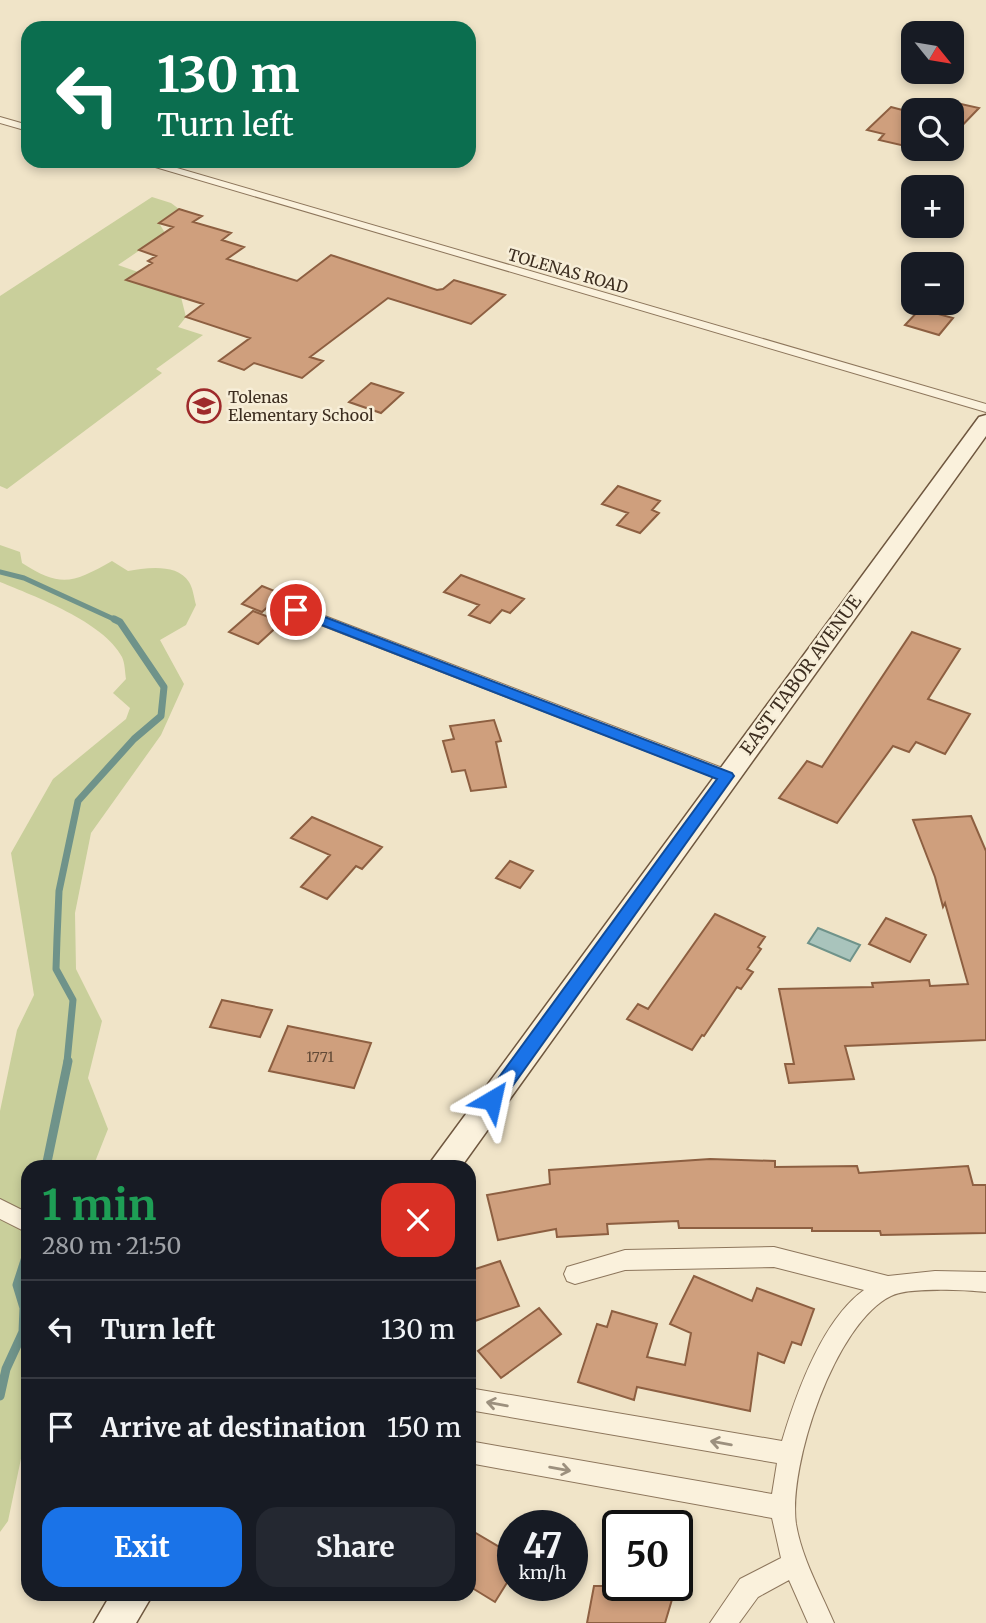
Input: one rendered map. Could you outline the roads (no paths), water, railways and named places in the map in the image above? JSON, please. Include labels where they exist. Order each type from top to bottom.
[{"type":"main road","name":"EAST TABOR AVENUE","points":[[448,1160],[986,421]]},
{"type":"main road","points":[[113,1623],[129,1601]]},
{"type":"street","points":[[0,120],[21,126]]},
{"type":"street","name":"TOLENAS ROAD","points":[[166,168],[986,408]]},
{"type":"street","points":[[296,610],[727,776]]},
{"type":"street","points":[[1,1209],[21,1220]]},
{"type":"street","points":[[575,1274],[625,1260],[774,1257],[887,1286],[971,1279],[986,1282]]},
{"type":"street","points":[[821,1623],[795,1564],[783,1508],[789,1454],[820,1369],[856,1308],[887,1286]]},
{"type":"street","points":[[476,1400],[789,1454]]},
{"type":"street","points":[[476,1453],[783,1508]]},
{"type":"street","points":[[723,1623],[749,1588],[795,1564]]},
{"type":"water","points":[[818,928],[860,945],[850,961],[808,943]]},
{"type":"waterway","points":[[0,572],[24,578],[118,621]]},
{"type":"waterway","points":[[114,619],[118,621]]},
{"type":"waterway","points":[[67,1062],[73,1000],[56,969],[57,938],[59,891],[78,801],[134,739],[161,716],[164,687],[118,621]]},
{"type":"waterway","points":[[47,1160],[68,1061]]},
{"type":"waterway","points":[[21,1273],[17,1285],[21,1298]]},
{"type":"waterway","points":[[0,1396],[6,1369],[21,1336]]},
{"type":"place","name":"Tolenas Elementary School","points":[[204,406]]}]
